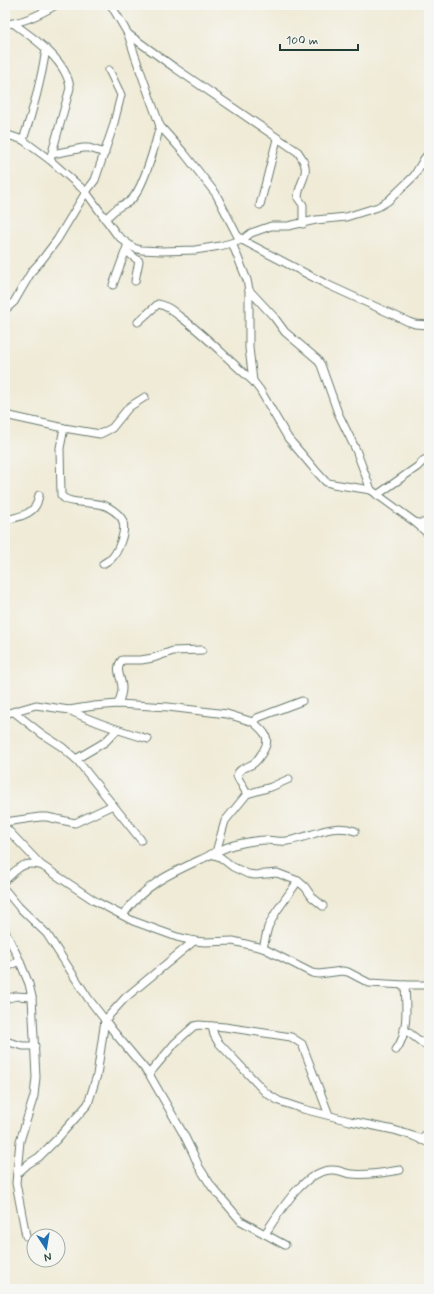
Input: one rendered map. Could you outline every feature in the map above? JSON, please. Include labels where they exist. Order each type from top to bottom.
[{"type":"street","points":[[5,24],[14,24],[54,5]]},
{"type":"street","points":[[111,5],[128,34],[160,126],[184,152],[216,194],[233,229],[242,240],[326,284],[383,310],[415,324],[429,325]]},
{"type":"street","points":[[14,24],[46,50],[65,71],[69,81],[70,88],[51,157]]},
{"type":"street","points":[[128,34],[277,139],[298,152],[304,161],[305,176],[298,198],[303,205],[303,224]]},
{"type":"street","points":[[23,140],[30,119],[46,50]]},
{"type":"street","points":[[5,310],[14,302],[32,271],[57,240],[95,180],[105,153],[121,95],[109,70]]},
{"type":"street","points":[[105,219],[118,207],[131,200],[136,194],[145,176],[160,126]]},
{"type":"street","points":[[5,134],[23,140],[51,157],[86,192],[117,235],[139,261],[135,281]]},
{"type":"street","points":[[260,205],[277,139]]},
{"type":"street","points":[[51,157],[83,148],[89,148],[105,153]]},
{"type":"street","points":[[127,248],[162,251],[195,250],[220,246],[242,240],[251,233],[271,226],[288,226],[316,220],[346,217],[378,207],[388,202],[414,176],[424,158],[429,153]]},
{"type":"street","points":[[232,243],[247,280],[249,290],[249,348],[253,381]]},
{"type":"street","points":[[113,285],[127,248]]},
{"type":"street","points":[[249,290],[274,317],[285,332],[321,365],[338,413],[356,450],[371,490],[416,523],[429,535]]},
{"type":"street","points":[[138,322],[158,304],[163,304],[208,338],[237,368],[253,381],[288,438],[326,482],[371,490]]},
{"type":"street","points":[[5,415],[100,434],[112,428],[129,407],[145,397]]},
{"type":"street","points":[[64,428],[60,448],[61,495],[66,500],[104,505],[121,517],[123,522],[124,532],[120,544],[112,558],[103,564]]},
{"type":"street","points":[[377,495],[417,467],[424,460],[429,459]]},
{"type":"street","points":[[5,520],[19,516],[33,509],[39,495]]},
{"type":"street","points":[[416,523],[429,523]]},
{"type":"street","points":[[118,704],[122,688],[118,671],[122,660],[147,659],[173,651],[202,650]]},
{"type":"street","points":[[253,722],[257,718],[302,701]]},
{"type":"street","points":[[5,714],[36,705],[69,710],[118,704],[168,707],[227,714],[253,722],[263,730],[267,739],[266,746],[255,762],[238,773],[237,776],[247,794]]},
{"type":"street","points":[[69,710],[117,730],[148,739]]},
{"type":"street","points":[[14,712],[76,759],[141,840]]},
{"type":"street","points":[[76,759],[105,742],[117,730]]},
{"type":"street","points":[[214,853],[225,821],[247,794],[271,787],[289,779]]},
{"type":"street","points":[[5,822],[40,817],[75,823],[113,805]]},
{"type":"street","points":[[123,916],[138,896],[158,880],[236,844],[260,840],[286,841],[305,837],[331,828],[347,828],[355,832]]},
{"type":"street","points":[[6,831],[29,852],[40,865],[94,901],[133,921],[177,937],[194,941],[233,941],[263,948],[312,973],[348,972],[369,983],[429,985]]},
{"type":"street","points":[[5,880],[23,865],[29,852]]},
{"type":"street","points":[[214,853],[248,874],[255,876],[277,873],[298,881],[323,906]]},
{"type":"street","points":[[23,865],[40,865]]},
{"type":"street","points":[[263,948],[268,928],[276,912],[298,881]]},
{"type":"street","points":[[5,890],[19,907],[47,934],[88,998],[148,1074],[184,1135],[199,1167],[212,1187],[241,1221],[285,1245]]},
{"type":"street","points":[[5,931],[20,961],[29,984],[32,997],[36,1077],[34,1096],[20,1142],[16,1182],[26,1236]]},
{"type":"street","points":[[17,1174],[39,1157],[88,1104],[97,1075],[105,1020],[125,998],[194,941]]},
{"type":"street","points":[[5,968],[20,961]]},
{"type":"street","points":[[396,1050],[402,1041],[404,1029],[406,1014],[405,985]]},
{"type":"street","points":[[5,999],[16,996],[32,997]]},
{"type":"street","points":[[148,1074],[162,1057],[194,1026],[212,1026],[291,1037],[302,1044],[328,1115]]},
{"type":"street","points":[[212,1026],[214,1035],[218,1042],[266,1093],[279,1101],[303,1109],[394,1130],[429,1143]]},
{"type":"street","points":[[404,1029],[429,1048]]},
{"type":"street","points":[[5,1041],[23,1046],[35,1046]]},
{"type":"street","points":[[421,1140],[429,1130]]},
{"type":"street","points":[[264,1234],[301,1185],[323,1171],[334,1170],[355,1174],[380,1173],[400,1170]]}]
